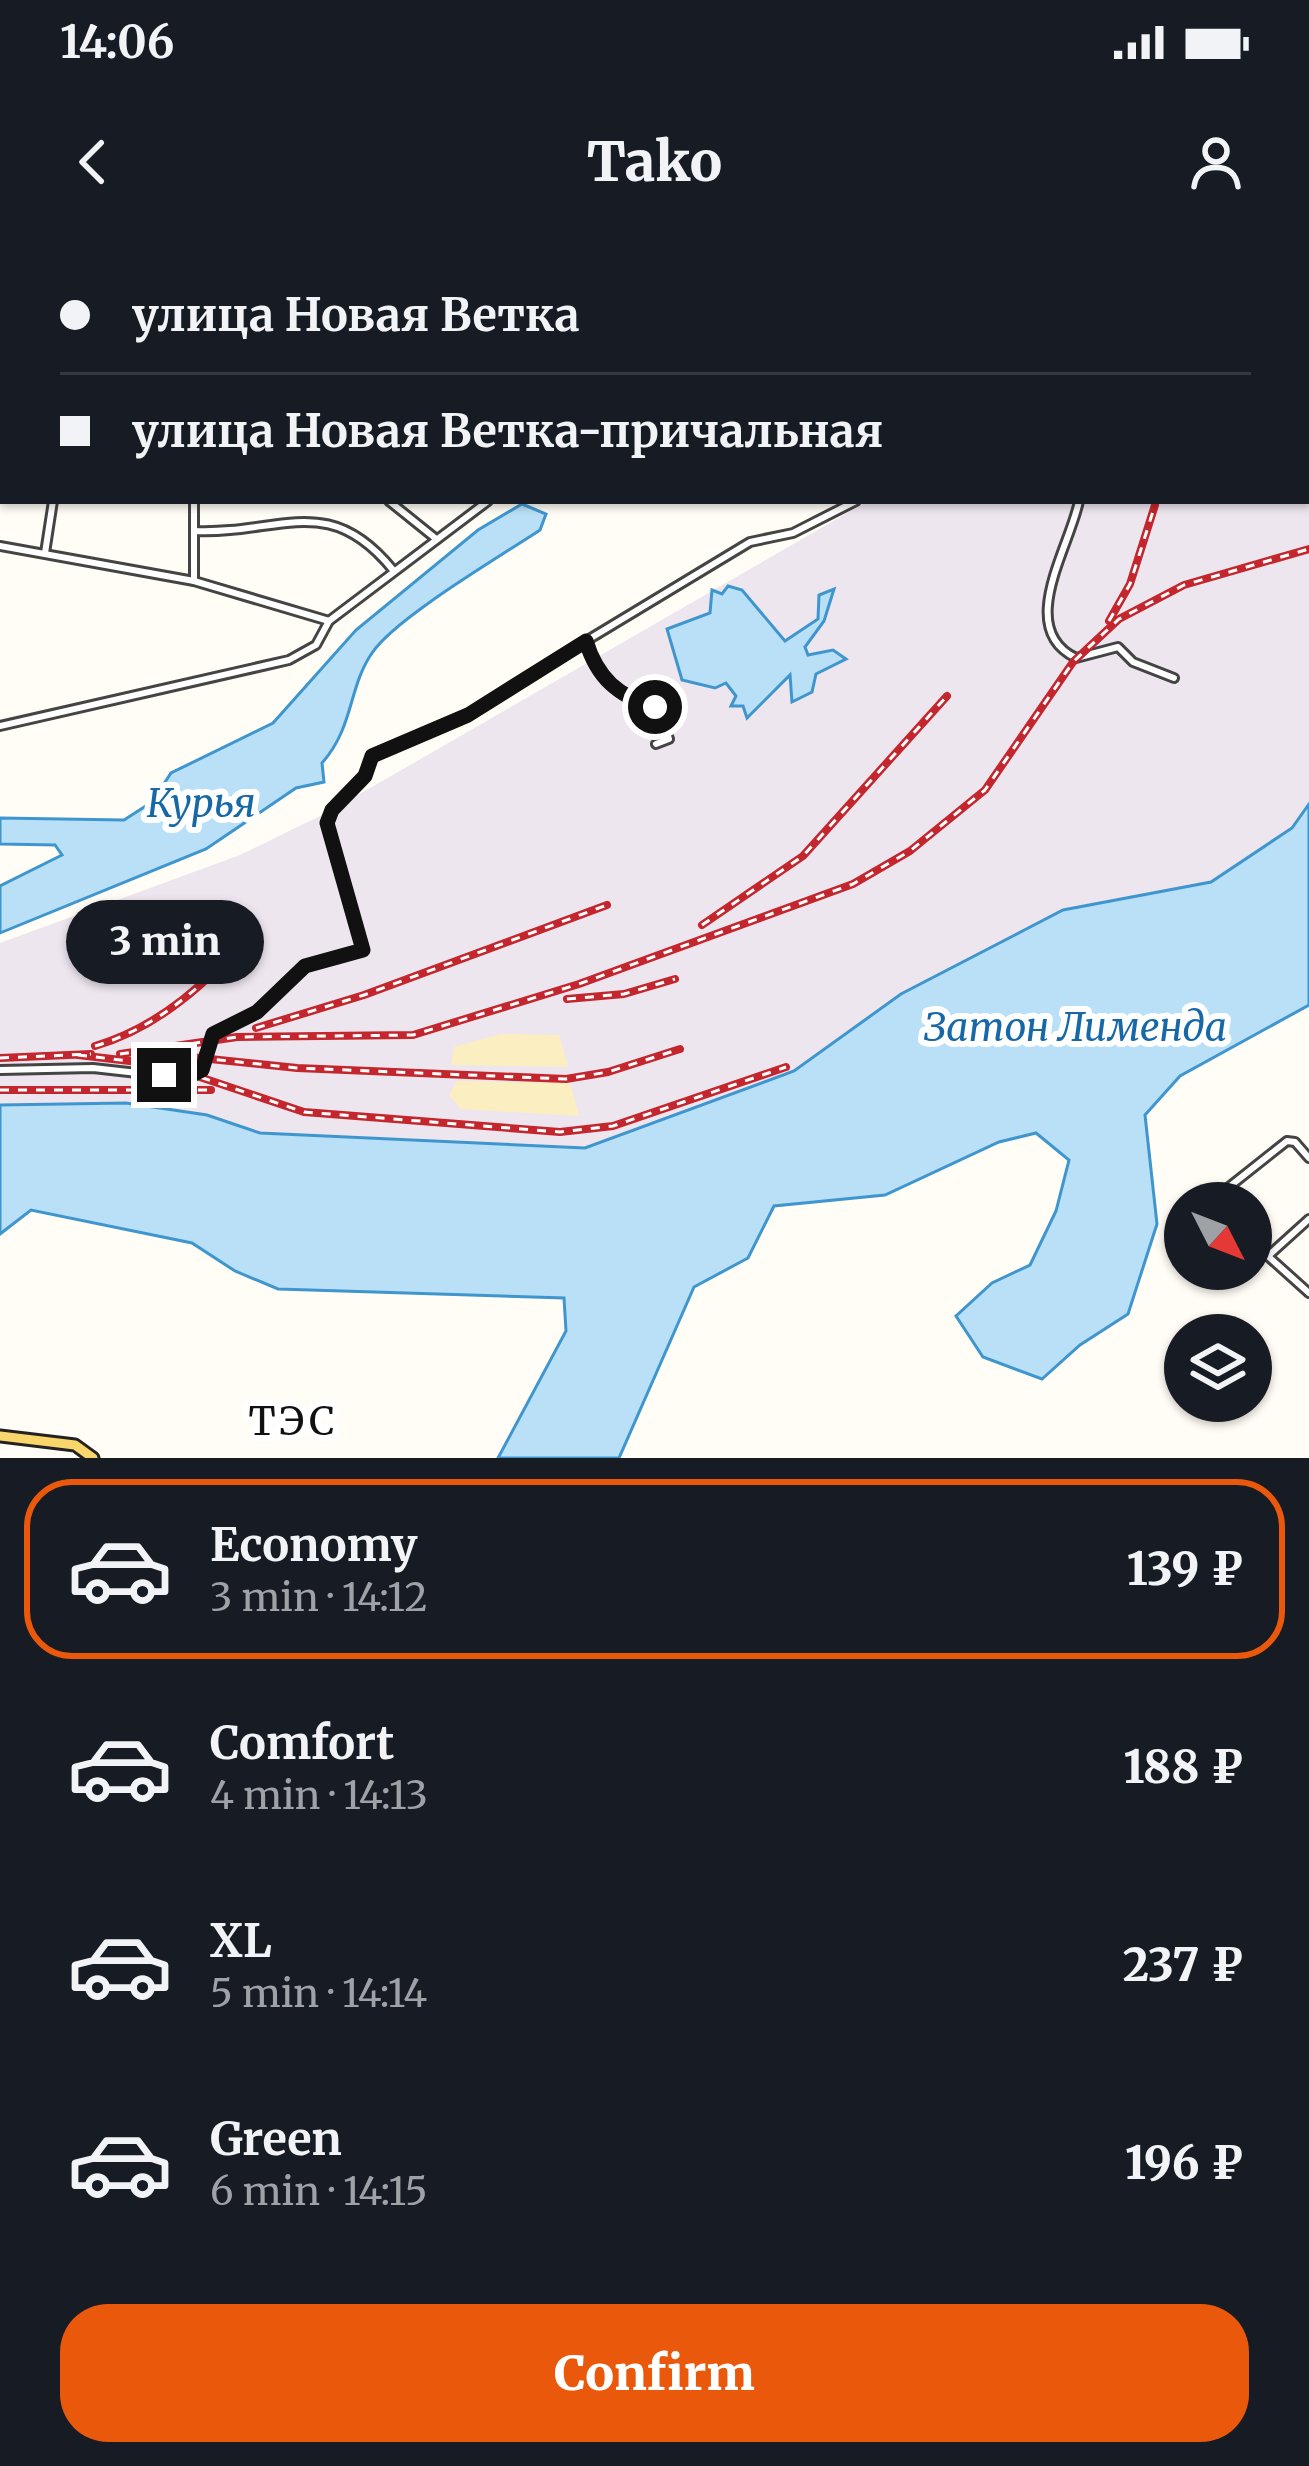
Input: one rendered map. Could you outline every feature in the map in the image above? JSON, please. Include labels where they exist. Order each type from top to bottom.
[{"type":"main road","points":[[0,1436],[75,1445],[93,1458]]},
{"type":"street","points":[[45,553],[53,504]]},
{"type":"street","points":[[194,504],[194,581]]},
{"type":"street","points":[[393,504],[435,538]]},
{"type":"street","points":[[0,726],[290,660],[316,645],[328,621],[435,538],[456,529],[482,504]]},
{"type":"street","points":[[0,1070],[93,1068],[188,1077],[202,1070],[213,1034],[257,1012],[305,966],[363,950],[327,823],[332,810],[365,776],[372,756],[468,715],[749,542],[793,533],[850,504]]},
{"type":"street","points":[[1078,504],[1046,613],[1057,644],[1076,658],[1118,647],[1133,662],[1174,678]]},
{"type":"street","points":[[194,531],[241,530],[307,518],[334,523],[379,553],[393,570]]},
{"type":"street","points":[[0,545],[194,581],[328,621]]},
{"type":"street","points":[[586,641],[608,684],[626,699],[658,708],[669,739],[656,744]]},
{"type":"street","points":[[1236,1182],[1280,1146],[1295,1142],[1309,1158]]},
{"type":"street","points":[[1272,1252],[1309,1219]]},
{"type":"street","points":[[1272,1260],[1309,1293]]},
{"type":"shaded area","points":[[863,504],[1309,504],[1309,804],[1292,828],[1211,882],[1063,910],[901,994],[794,1071],[585,1148],[260,1133],[207,1115],[126,1103],[0,1105],[0,943],[240,855],[332,810]]},
{"type":"sand","points":[[501,1034],[559,1035],[568,1067],[451,1065],[454,1047]]},
{"type":"sand","points":[[457,1081],[570,1083],[579,1116],[461,1109],[449,1095]]},
{"type":"water","name":"Курья","points":[[522,504],[546,514],[540,530],[425,606],[372,653],[340,736],[322,763],[324,782],[296,788],[206,849],[0,933],[0,886],[62,855],[55,845],[0,844],[0,818],[124,820],[152,802],[171,773],[273,723],[356,630],[478,530]]},
{"type":"water","points":[[728,586],[742,590],[785,641],[818,619],[819,595],[834,589],[824,621],[805,647],[808,655],[833,650],[846,659],[816,674],[812,692],[792,702],[790,675],[747,718],[743,706],[731,706],[736,696],[726,683],[715,688],[682,680],[667,629],[710,613],[712,590],[722,594]]},
{"type":"water","name":"Затон Лименда","points":[[1309,804],[1309,1005],[1180,1076],[1145,1115],[1157,1224],[1128,1314],[1080,1345],[1042,1379],[983,1357],[956,1316],[992,1283],[1030,1265],[1056,1211],[1069,1160],[1036,1133],[999,1142],[885,1195],[774,1206],[748,1258],[694,1287],[619,1458],[498,1458],[566,1331],[564,1298],[278,1289],[235,1271],[192,1243],[31,1210],[0,1234],[0,1105],[126,1103],[207,1115],[260,1133],[585,1148],[794,1071],[901,994],[1063,910],[1211,882],[1292,828]]},
{"type":"railway","points":[[1109,621],[1130,584],[1155,505]]},
{"type":"railway","points":[[120,1054],[237,1037],[413,1035],[579,984],[853,884],[910,851],[985,790],[1073,662],[1119,619],[1184,585],[1309,549]]},
{"type":"railway","points":[[702,925],[803,856],[947,696]]},
{"type":"railway","points":[[256,1028],[364,995],[607,905]]},
{"type":"railway","points":[[95,1046],[141,1027],[182,1000],[253,931]]},
{"type":"railway","points":[[567,999],[624,994],[675,979]]},
{"type":"railway","points":[[181,1056],[297,1068],[566,1079],[608,1072],[680,1049]]},
{"type":"railway","points":[[0,1058],[91,1054]]},
{"type":"railway","points":[[78,1055],[164,1065],[304,1112],[560,1132],[613,1126],[786,1067]]},
{"type":"railway","points":[[0,1090],[211,1090]]},
{"type":"district","name":"ТЭС","points":[[293,1421]]},
{"type":"route","points":[[164,1075],[182,1078],[202,1070],[213,1034],[257,1012],[305,966],[363,950],[327,823],[338,802],[365,776],[372,756],[468,715],[586,641],[608,684],[626,699],[655,707]]}]
